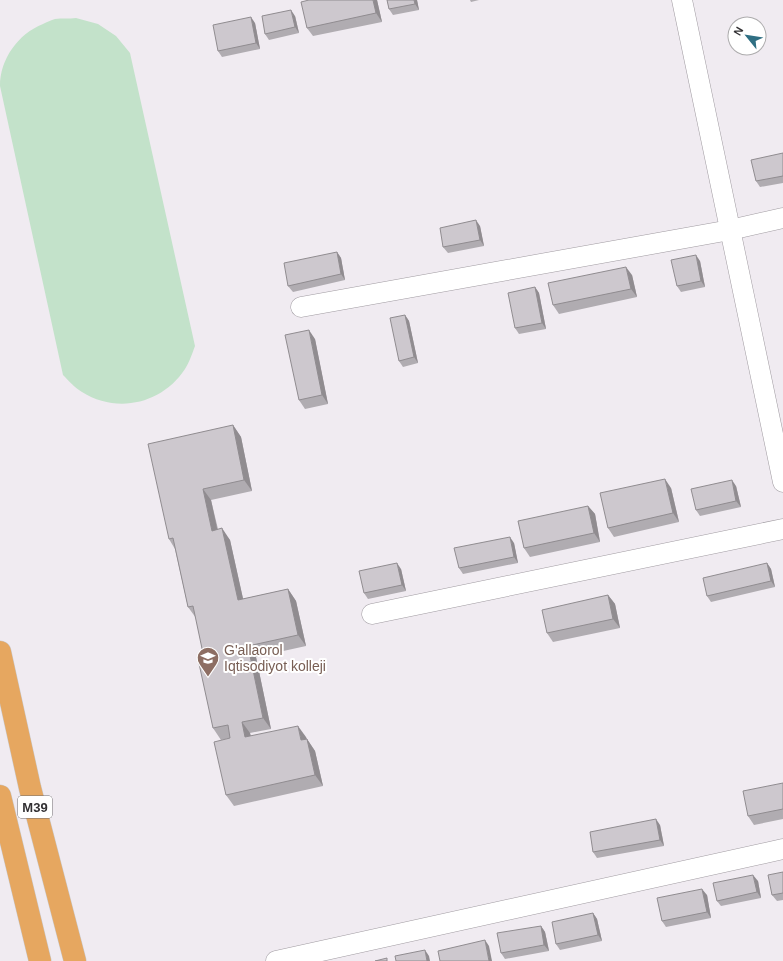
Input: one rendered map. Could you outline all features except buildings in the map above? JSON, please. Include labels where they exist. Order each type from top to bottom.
[{"type":"highway","name":"M39","points":[[0,652],[30,788],[75,961]]},
{"type":"highway","name":"M39","points":[[30,788],[23,785],[13,784],[3,790],[0,797],[40,961]]},
{"type":"street","points":[[682,0],[783,482]]},
{"type":"street","points":[[301,307],[730,230],[783,218]]},
{"type":"street","points":[[372,614],[783,529]]},
{"type":"street","points":[[276,961],[783,849]]},
{"type":"green space","points":[[76,18],[98,24],[116,36],[130,53],[195,346],[185,369],[175,381],[164,390],[152,397],[138,402],[124,404],[110,403],[96,399],[79,390],[63,375],[0,86],[3,66],[7,57],[18,41],[34,28],[54,19]]},
{"type":"place","name":"G'allaorol Iqtisodiyot kolleji","points":[[208,678]]}]
